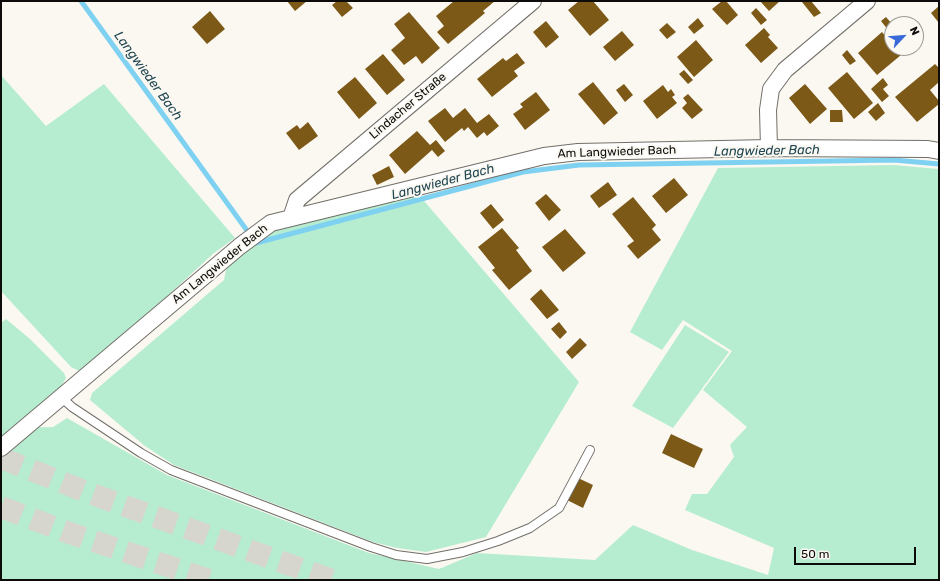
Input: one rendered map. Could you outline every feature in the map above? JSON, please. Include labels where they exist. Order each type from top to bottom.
[{"type":"street","name":"Lindacher Straße","points":[[291,218],[297,200],[533,1]]},
{"type":"street","points":[[769,148],[768,110],[771,89],[785,70],[867,1]]},
{"type":"street","name":"Am Langwieder Bach","points":[[1,448],[271,223],[544,156],[578,152],[769,148],[928,149],[939,151]]},
{"type":"lane","points":[[61,397],[72,407],[128,445],[171,470],[371,547],[396,555],[427,559],[463,552],[498,541],[530,528],[558,508],[590,450]]},
{"type":"green space","points":[[1,75],[46,126],[104,84],[235,238],[214,253],[166,297],[79,371],[71,367],[1,291]]},
{"type":"green space","points":[[893,165],[939,169],[939,580],[1,580],[1,323],[6,319],[30,339],[64,373],[66,378],[60,388],[11,428],[53,427],[67,418],[167,475],[369,553],[439,569],[477,553],[595,560],[633,525],[692,550],[768,575],[774,548],[685,510],[692,494],[707,494],[734,457],[730,445],[747,427],[703,390],[732,351],[683,320],[662,350],[630,332],[718,168]]},
{"type":"green space","points":[[419,195],[579,382],[486,537],[426,552],[397,548],[373,542],[174,465],[145,446],[90,400],[92,393],[224,280],[226,270],[260,234]]},
{"type":"green space","points":[[685,325],[729,352],[673,428],[632,406]]},
{"type":"building","points":[[287,1],[307,1],[295,11]]},
{"type":"building","points":[[337,1],[346,1],[353,8],[342,17],[332,5]]},
{"type":"building","points":[[454,1],[495,1],[483,11],[485,13],[448,44],[437,32],[444,26],[436,16]]},
{"type":"building","points":[[579,1],[593,1],[609,20],[590,36],[568,10]]},
{"type":"building","points":[[722,1],[726,1],[738,15],[727,25],[712,9]]},
{"type":"building","points":[[760,1],[780,1],[769,11]]},
{"type":"building","points":[[811,1],[821,13],[814,17],[802,2]]},
{"type":"building","points":[[939,6],[939,23],[931,13]]},
{"type":"building","points":[[756,8],[767,20],[761,25],[751,13]]},
{"type":"building","points":[[210,11],[225,29],[207,44],[192,27]]},
{"type":"building","points":[[409,12],[440,48],[422,64],[416,56],[404,65],[391,50],[405,38],[394,24]]},
{"type":"building","points":[[698,18],[704,26],[694,34],[688,27]]},
{"type":"building","points":[[546,21],[559,37],[546,48],[533,32]]},
{"type":"building","points":[[667,23],[676,32],[667,39],[659,30]]},
{"type":"building","points":[[764,28],[770,35],[768,37],[778,48],[761,63],[745,45]]},
{"type":"building","points":[[622,31],[634,45],[615,61],[603,47]]},
{"type":"building","points":[[882,32],[884,34],[884,56],[900,56],[877,75],[858,53]]},
{"type":"building","points":[[696,40],[713,60],[694,77],[677,57]]},
{"type":"building","points":[[847,50],[856,61],[850,65],[842,55]]},
{"type":"building","points":[[517,53],[525,63],[514,71],[518,76],[492,97],[477,79],[503,58],[506,61]]},
{"type":"building","points":[[383,54],[405,80],[387,95],[365,69]]},
{"type":"building","points":[[935,64],[939,68],[939,82],[930,90],[939,101],[939,104],[917,122],[895,97]]},
{"type":"building","points":[[684,70],[693,80],[688,84],[679,74]]},
{"type":"building","points":[[847,72],[873,103],[854,119],[828,88]]},
{"type":"building","points":[[355,77],[377,103],[359,119],[337,92]]},
{"type":"building","points":[[883,78],[888,85],[883,89],[889,96],[882,102],[871,89]]},
{"type":"building","points":[[593,82],[618,113],[604,125],[578,94]]},
{"type":"building","points":[[624,84],[633,95],[625,102],[616,90]]},
{"type":"building","points":[[805,84],[827,109],[810,124],[789,98]]},
{"type":"building","points":[[663,85],[668,92],[671,89],[675,95],[672,97],[677,103],[657,119],[643,101]]},
{"type":"building","points":[[536,92],[550,110],[525,130],[513,114],[523,107],[520,104]]},
{"type":"building","points":[[688,94],[703,110],[692,119],[682,108],[687,103],[683,98]]},
{"type":"building","points":[[878,103],[885,113],[876,121],[868,112]]},
{"type":"building","points":[[445,108],[453,118],[465,108],[477,123],[489,114],[499,126],[487,136],[484,132],[477,138],[468,127],[464,131],[462,128],[445,142],[428,121]]},
{"type":"building","points":[[830,110],[842,110],[843,122],[830,122]]},
{"type":"building","points":[[308,122],[318,136],[299,150],[286,133],[297,125],[300,129]]},
{"type":"building","points":[[417,131],[430,145],[436,140],[445,151],[438,157],[432,150],[405,174],[389,155]]},
{"type":"building","points":[[389,166],[394,177],[377,185],[372,175]]},
{"type":"building","points":[[674,178],[688,195],[666,213],[652,196]]},
{"type":"building","points":[[608,182],[617,195],[599,208],[590,196]]},
{"type":"building","points":[[546,194],[561,210],[549,221],[535,203]]},
{"type":"building","points":[[633,197],[656,225],[652,229],[661,240],[638,259],[627,246],[634,241],[612,214]]},
{"type":"building","points":[[491,204],[504,220],[493,229],[480,213]]},
{"type":"building","points":[[502,228],[519,248],[516,250],[532,271],[509,290],[492,270],[495,268],[478,247]]},
{"type":"building","points":[[565,229],[586,253],[563,272],[542,247]]},
{"type":"building","points":[[541,289],[559,310],[547,319],[530,299]]},
{"type":"building","points":[[559,322],[567,332],[560,339],[551,329]]},
{"type":"building","points":[[580,338],[587,345],[572,359],[566,352]]},
{"type":"building","points":[[671,434],[703,449],[694,468],[662,453]]},
{"type":"building","points":[[578,478],[593,485],[583,508],[567,500]]},
{"type":"waterway","name":"Langwieder Bach","points":[[81,1],[256,243],[523,172],[579,165],[894,160],[939,164]]},
{"type":"tunnel","points":[[1,458],[89,493],[332,580]]},
{"type":"tunnel","points":[[1,507],[64,531],[209,580]]}]
